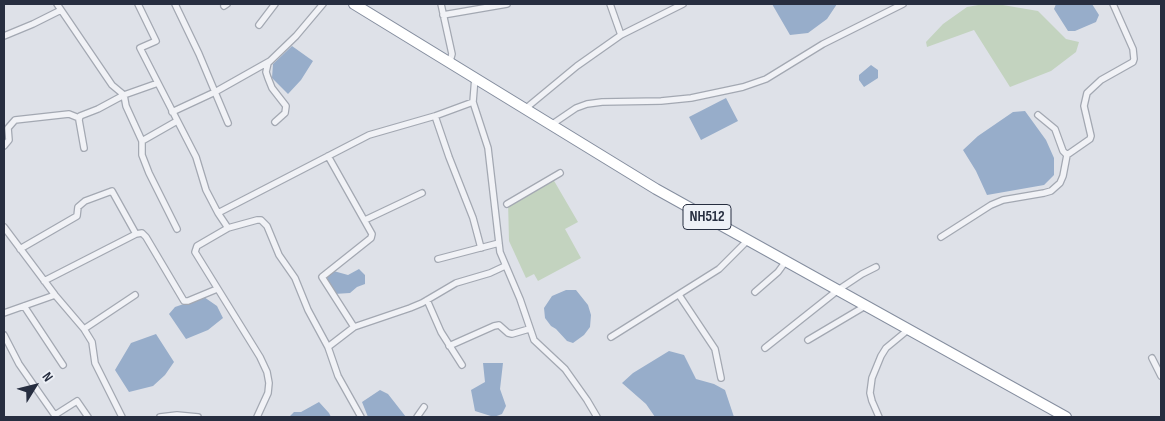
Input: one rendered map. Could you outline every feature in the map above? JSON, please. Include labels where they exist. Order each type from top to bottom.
[{"type":"highway","name":"NH512","points":[[360,5],[550,125],[656,189],[1066,417]]},
{"type":"street","points":[[57,4],[112,85],[124,95],[126,106],[142,141],[142,155],[148,173],[177,229]]},
{"type":"street","points":[[138,4],[156,41],[140,48],[196,157],[206,190],[228,228]]},
{"type":"street","points":[[175,4],[228,123]]},
{"type":"street","points":[[260,25],[275,4]]},
{"type":"street","points":[[172,112],[215,92],[270,60],[296,36],[323,4]]},
{"type":"street","points":[[441,4],[452,54],[450,61]]},
{"type":"street","points":[[443,15],[507,4]]},
{"type":"street","points":[[610,4],[621,35]]},
{"type":"street","points":[[525,109],[577,66],[621,35],[682,4]]},
{"type":"street","points":[[550,125],[576,108],[587,104],[691,98],[766,79],[824,44],[903,4]]},
{"type":"street","points":[[941,237],[991,205],[1003,200],[1044,193],[1055,188],[1063,176],[1067,156],[1090,139],[1091,136],[1084,106],[1087,93],[1101,80],[1133,62],[1134,59],[1133,49],[1113,4]]},
{"type":"street","points":[[4,36],[61,10]]},
{"type":"street","points":[[270,60],[266,68],[268,78],[272,88],[286,106],[285,113],[275,122]]},
{"type":"street","points":[[474,77],[473,102],[488,148],[500,252],[505,266],[520,299],[534,340],[565,369],[597,417]]},
{"type":"street","points":[[4,146],[9,140],[8,128],[15,120],[69,114],[79,118],[124,95],[158,83]]},
{"type":"street","points":[[218,213],[369,136],[473,102]]},
{"type":"street","points":[[1038,114],[1055,129],[1063,152],[1067,156]]},
{"type":"street","points":[[435,116],[473,218],[481,248]]},
{"type":"street","points":[[79,118],[84,148]]},
{"type":"street","points":[[142,141],[177,121]]},
{"type":"street","points":[[328,156],[372,234],[371,238],[322,277],[354,327]]},
{"type":"street","points":[[507,204],[560,173]]},
{"type":"street","points":[[20,249],[77,216],[78,207],[85,201],[112,191],[136,234]]},
{"type":"street","points":[[365,220],[422,193]]},
{"type":"street","points":[[257,417],[268,393],[267,372],[260,357],[194,250],[197,246],[228,228],[257,220],[264,222],[281,259],[295,278],[308,310],[328,348],[338,376],[361,417]]},
{"type":"street","points":[[4,227],[55,295],[84,329],[92,342],[95,363],[122,417]]},
{"type":"street","points":[[44,280],[136,234],[142,234],[146,237],[184,301],[218,289]]},
{"type":"street","points":[[611,338],[719,269],[748,240]]},
{"type":"street","points":[[438,259],[499,243]]},
{"type":"street","points":[[755,292],[778,272],[786,261]]},
{"type":"street","points":[[328,348],[354,327],[410,308],[456,283],[490,273],[505,266]]},
{"type":"street","points":[[764,348],[838,290],[876,267]]},
{"type":"street","points":[[4,312],[55,295]]},
{"type":"street","points":[[84,329],[135,295]]},
{"type":"street","points":[[679,295],[716,349],[721,378]]},
{"type":"street","points":[[427,300],[441,332],[462,365]]},
{"type":"street","points":[[808,340],[867,305]]},
{"type":"street","points":[[24,306],[63,366]]},
{"type":"street","points":[[449,346],[494,326],[499,325],[512,334],[529,329]]},
{"type":"street","points":[[879,417],[870,392],[872,378],[886,348],[909,329]]},
{"type":"street","points":[[4,335],[18,364],[55,416],[77,401],[88,417]]},
{"type":"street","points":[[1152,358],[1161,376]]},
{"type":"street","points":[[417,417],[424,407]]},
{"type":"street","points":[[160,417],[177,415],[198,417]]},
{"type":"green space","points":[[997,4],[1038,11],[1066,39],[1079,42],[1076,52],[1051,71],[1010,87],[974,30],[927,47],[926,42],[943,24],[967,7]]},
{"type":"green space","points":[[553,179],[578,222],[565,229],[581,258],[538,281],[534,274],[526,278],[509,241],[508,201]]},
{"type":"water","points":[[772,4],[837,4],[827,19],[808,33],[790,35]]},
{"type":"water","points":[[1056,4],[1092,4],[1099,15],[1096,22],[1075,31],[1068,31],[1054,9]]},
{"type":"water","points":[[292,46],[313,61],[301,80],[288,94],[272,78],[273,64]]},
{"type":"water","points":[[871,65],[878,70],[878,78],[864,87],[859,80],[859,75]]},
{"type":"water","points":[[726,98],[738,121],[701,140],[689,117]]},
{"type":"water","points":[[1025,111],[1046,140],[1054,158],[1054,175],[1044,185],[987,195],[976,171],[963,150],[978,136],[1013,112]]},
{"type":"water","points":[[359,269],[365,275],[365,284],[357,287],[350,293],[334,294],[327,278],[330,270],[348,275]]},
{"type":"water","points":[[566,290],[576,290],[588,305],[591,315],[590,327],[584,335],[573,343],[567,341],[545,318],[544,308],[552,296]]},
{"type":"water","points":[[204,297],[217,306],[223,318],[208,330],[186,339],[169,314],[175,307]]},
{"type":"water","points":[[156,334],[174,362],[165,375],[153,386],[129,392],[115,370],[131,343]]},
{"type":"water","points":[[669,351],[684,355],[696,379],[714,384],[725,390],[734,417],[655,417],[646,404],[622,383],[633,373]]},
{"type":"water","points":[[483,363],[503,363],[500,389],[506,406],[502,414],[494,417],[475,411],[471,390],[485,382]]},
{"type":"water","points":[[380,390],[388,394],[406,417],[368,417],[362,402]]},
{"type":"water","points":[[319,402],[331,417],[289,417],[294,412],[301,412]]}]
